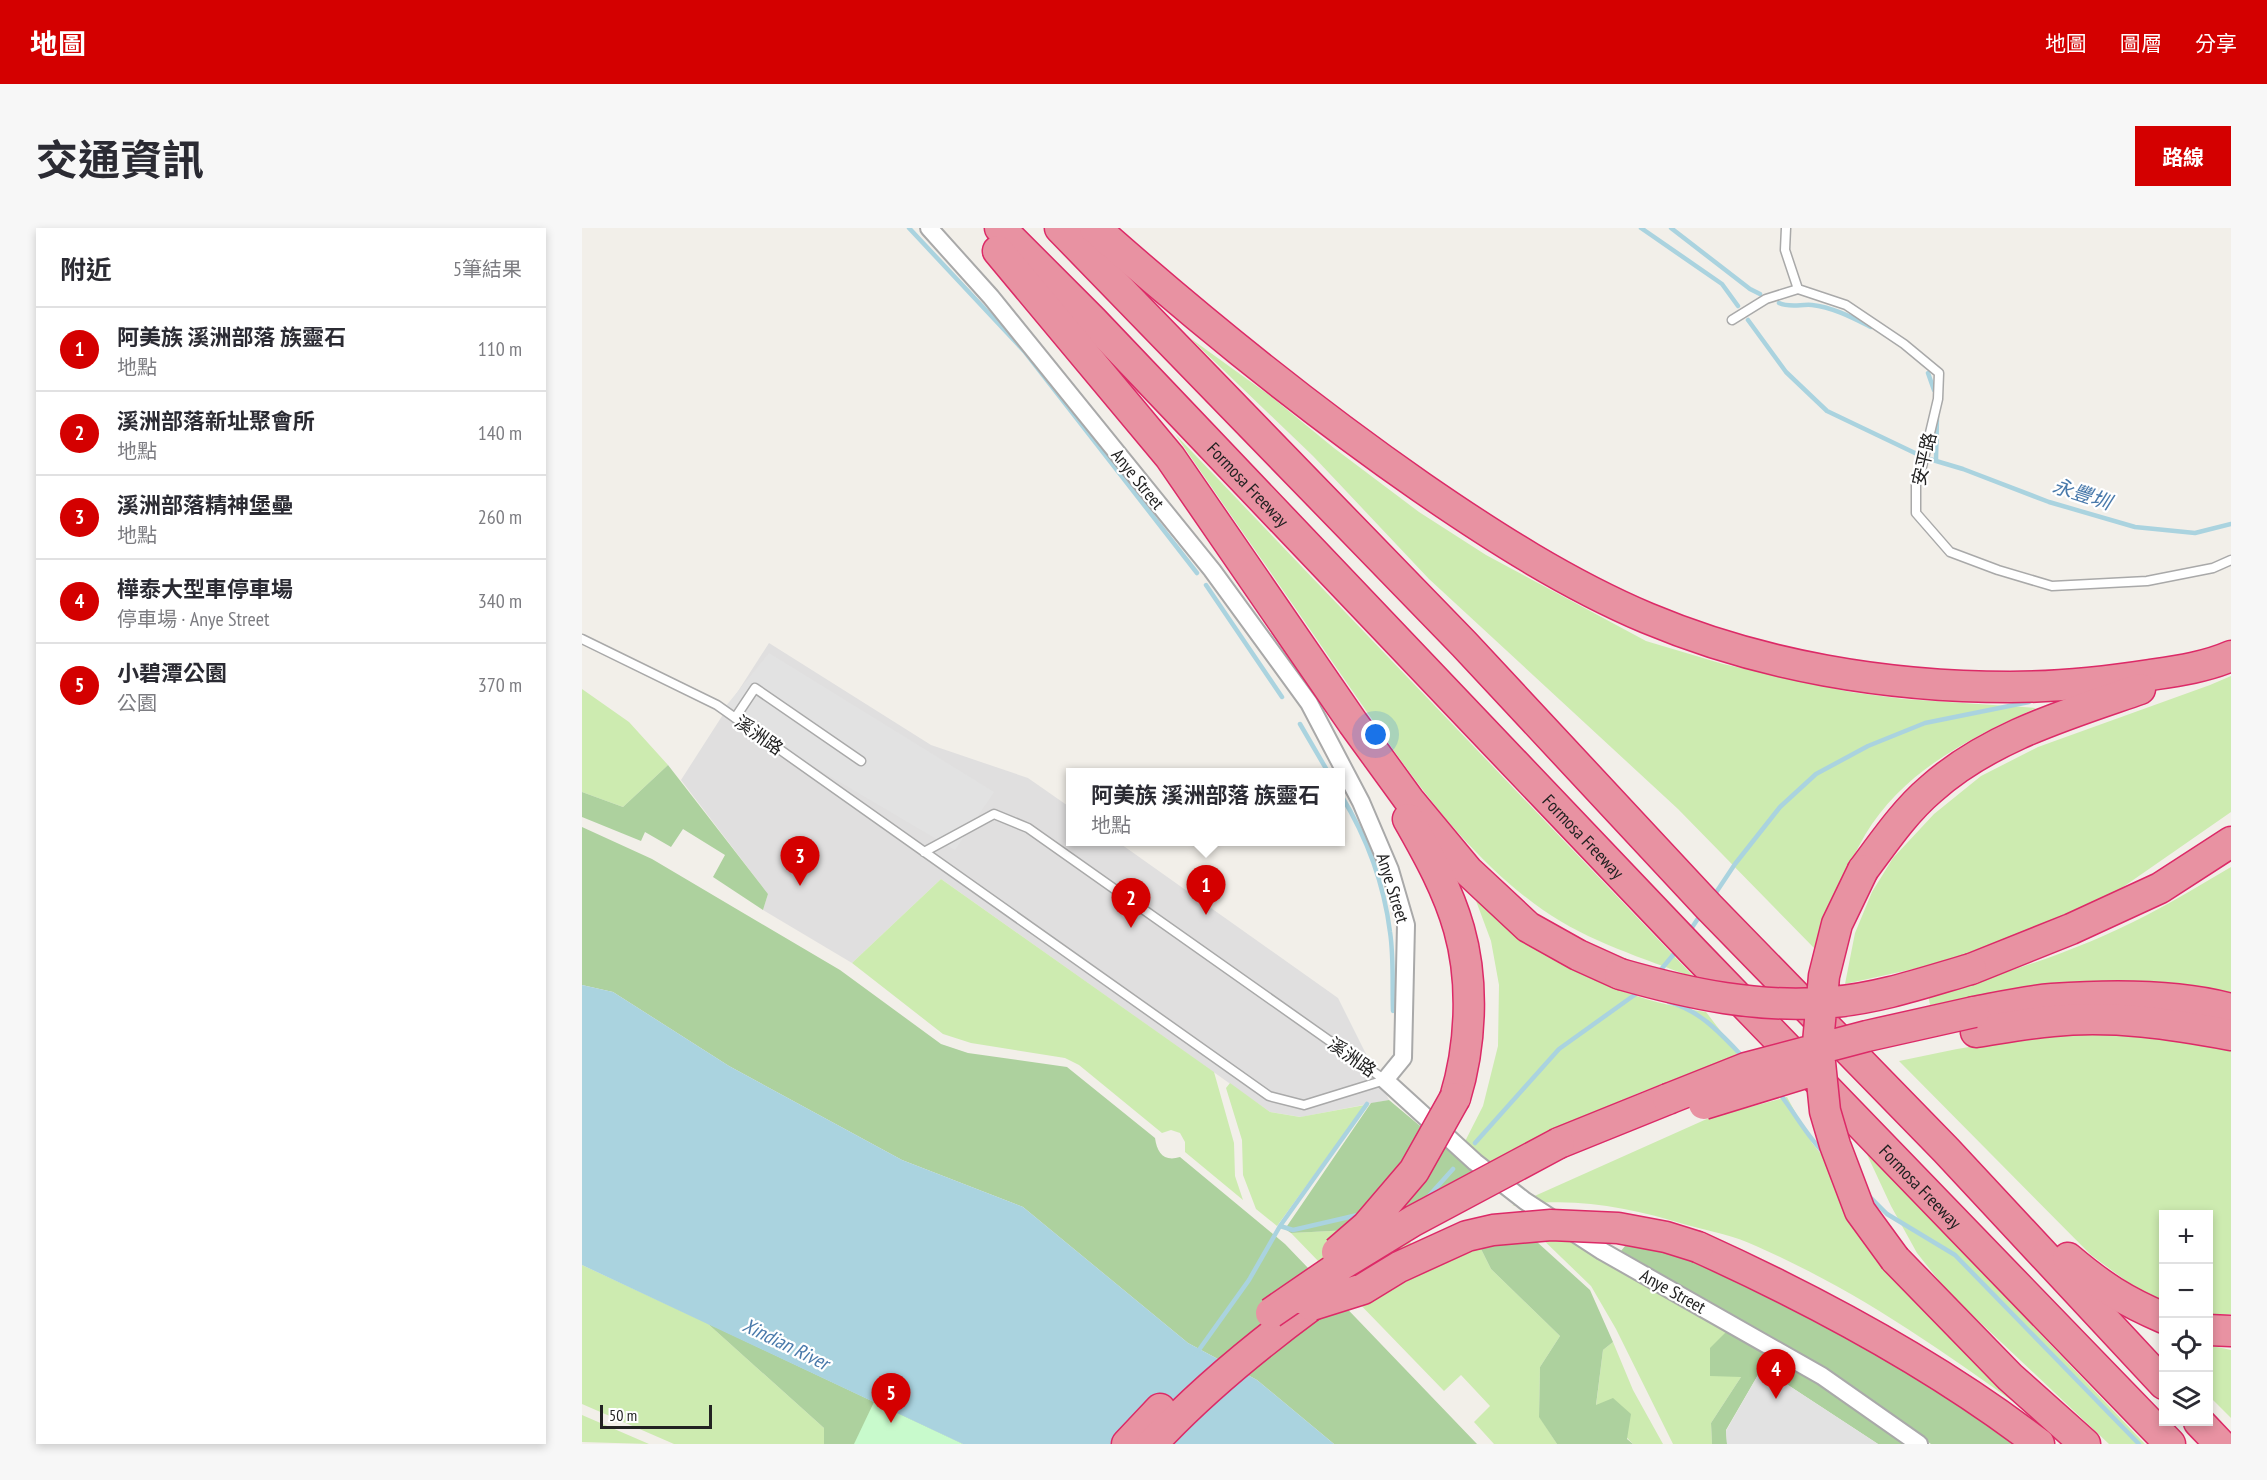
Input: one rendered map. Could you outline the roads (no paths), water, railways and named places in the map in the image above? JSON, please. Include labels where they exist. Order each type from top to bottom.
[{"type":"highway","points":[[979,228],[1170,457],[1353,723],[1409,800],[1468,871],[1528,927],[1578,955],[1620,974],[1670,989],[1716,998],[1771,1004],[1834,1002],[1906,988],[1971,969],[2071,929],[2160,888],[2231,842]]},
{"type":"highway","name":"Formosa Freeway","points":[[1000,228],[1092,320],[1694,952],[2170,1444]]},
{"type":"highway","points":[[1060,228],[1464,644],[1709,907],[1946,1150],[2159,1380]]},
{"type":"highway","points":[[1095,228],[1190,311],[1368,450],[1464,517],[1554,572],[1597,595],[1658,622],[1735,650],[1788,663],[1902,682],[1974,687],[2041,687],[2113,681],[2173,672],[2227,658]]},
{"type":"highway","points":[[2085,1444],[2010,1377],[1895,1259],[1860,1211],[1835,1146],[1825,1111],[1818,1044],[1824,976],[1838,924],[1863,870],[1902,819],[1930,789],[1959,767],[1999,743],[2052,720],[2227,658]]},
{"type":"highway","points":[[1127,1444],[1161,1409],[1367,1226],[1414,1171],[1455,1098],[1463,1070],[1468,1005],[1466,969],[1459,929],[1424,846],[1353,723]]},
{"type":"highway","points":[[1271,1313],[1341,1265],[1413,1221],[1562,1151],[1669,1107],[1940,1039],[1975,1022],[2050,999],[2170,998],[2214,1004],[2231,1010]]},
{"type":"highway","points":[[1975,1022],[2126,1020],[2171,1024],[2231,1035]]},
{"type":"highway","points":[[1946,1150],[2092,1279],[2126,1302],[2159,1316]]},
{"type":"highway","points":[[1152,1444],[1178,1416],[1276,1331],[1311,1305],[1447,1219],[1562,1151]]},
{"type":"highway","points":[[1311,1305],[1363,1288],[1399,1267],[1467,1236],[1493,1230],[1551,1225],[1618,1228],[1666,1237],[1698,1247],[1765,1277],[1860,1328],[1958,1387],[2039,1444]]},
{"type":"highway","points":[[2213,1330],[2231,1331]]},
{"type":"highway","points":[[2203,1426],[2220,1444]]},
{"type":"street","name":"Anye Street","points":[[929,228],[991,297],[1212,570],[1309,704],[1343,768]]},
{"type":"street","name":"Anye Street","points":[[1345,772],[1361,802],[1390,870],[1406,925],[1403,1058],[1385,1080],[1475,1162],[1525,1201],[1602,1251],[1822,1377],[1919,1444]]},
{"type":"lane","points":[[1732,320],[1767,299],[1798,289],[1785,250],[1786,228]]},
{"type":"lane","name":"安平路","points":[[1798,289],[1846,305],[1904,344],[1939,373],[1938,399],[1921,471],[1916,481],[1916,513],[1950,552],[1998,570],[2052,586],[2147,580],[2213,568],[2231,560]]},
{"type":"lane","name":"溪洲路","points":[[582,639],[717,705],[1269,1096],[1304,1105],[1385,1080]]},
{"type":"lane","points":[[735,718],[755,688],[861,761]]},
{"type":"lane","name":"溪洲路","points":[[924,852],[994,814],[1029,828],[1385,1080]]},
{"type":"water","name":"Xindian River","points":[[582,985],[613,992],[729,1066],[902,1160],[1023,1207],[1188,1343],[1257,1380],[1334,1444],[963,1444],[582,1265]]},
{"type":"waterway","points":[[909,228],[1025,352],[1197,573]]},
{"type":"waterway","name":"永豐圳","points":[[1641,228],[1722,284],[1738,306]]},
{"type":"waterway","points":[[1671,228],[1750,289],[1760,294]]},
{"type":"waterway","points":[[1779,303],[1827,308],[1871,327]]},
{"type":"waterway","name":"永豐圳","points":[[1748,320],[1786,372],[1827,411],[1917,454]]},
{"type":"waterway","points":[[1928,373],[1934,390]]},
{"type":"waterway","points":[[1936,460],[1937,416]]},
{"type":"waterway","name":"永豐圳","points":[[1926,458],[1963,469],[2049,502],[2135,527],[2195,533],[2231,524]]},
{"type":"waterway","points":[[1206,585],[1282,697]]},
{"type":"waterway","points":[[1713,897],[1735,864],[1780,807],[1816,774],[1868,746],[1925,723],[2029,702]]},
{"type":"waterway","points":[[1300,724],[1326,768]]},
{"type":"waterway","points":[[1345,802],[1373,861],[1383,896],[1391,942],[1393,1011]]},
{"type":"waterway","points":[[1689,932],[1701,914]]},
{"type":"waterway","points":[[1659,972],[1678,949]]},
{"type":"waterway","points":[[1475,1143],[1559,1049],[1640,991]]},
{"type":"waterway","points":[[1669,1002],[1701,1017],[1743,1057]]},
{"type":"waterway","points":[[1779,1093],[1813,1141],[1826,1155]]},
{"type":"waterway","points":[[1196,1354],[1249,1280],[1280,1226],[1367,1104]]},
{"type":"waterway","points":[[1427,1198],[1453,1169]]},
{"type":"waterway","points":[[1869,1196],[1887,1214],[1955,1255],[2139,1444]]},
{"type":"waterway","points":[[1280,1226],[1293,1230],[1362,1214]]},
{"type":"place","name":"溪洲部落精神堡壘","points":[[800,886]]},
{"type":"place","name":"阿美族 溪洲部落 族靈石","points":[[1206,915]]},
{"type":"place","name":"溪洲部落新址聚會所","points":[[1131,928]]},
{"type":"place","name":"樺泰大型車停車場","points":[[1776,1399]]},
{"type":"place","name":"小碧潭公園","points":[[891,1423]]}]
